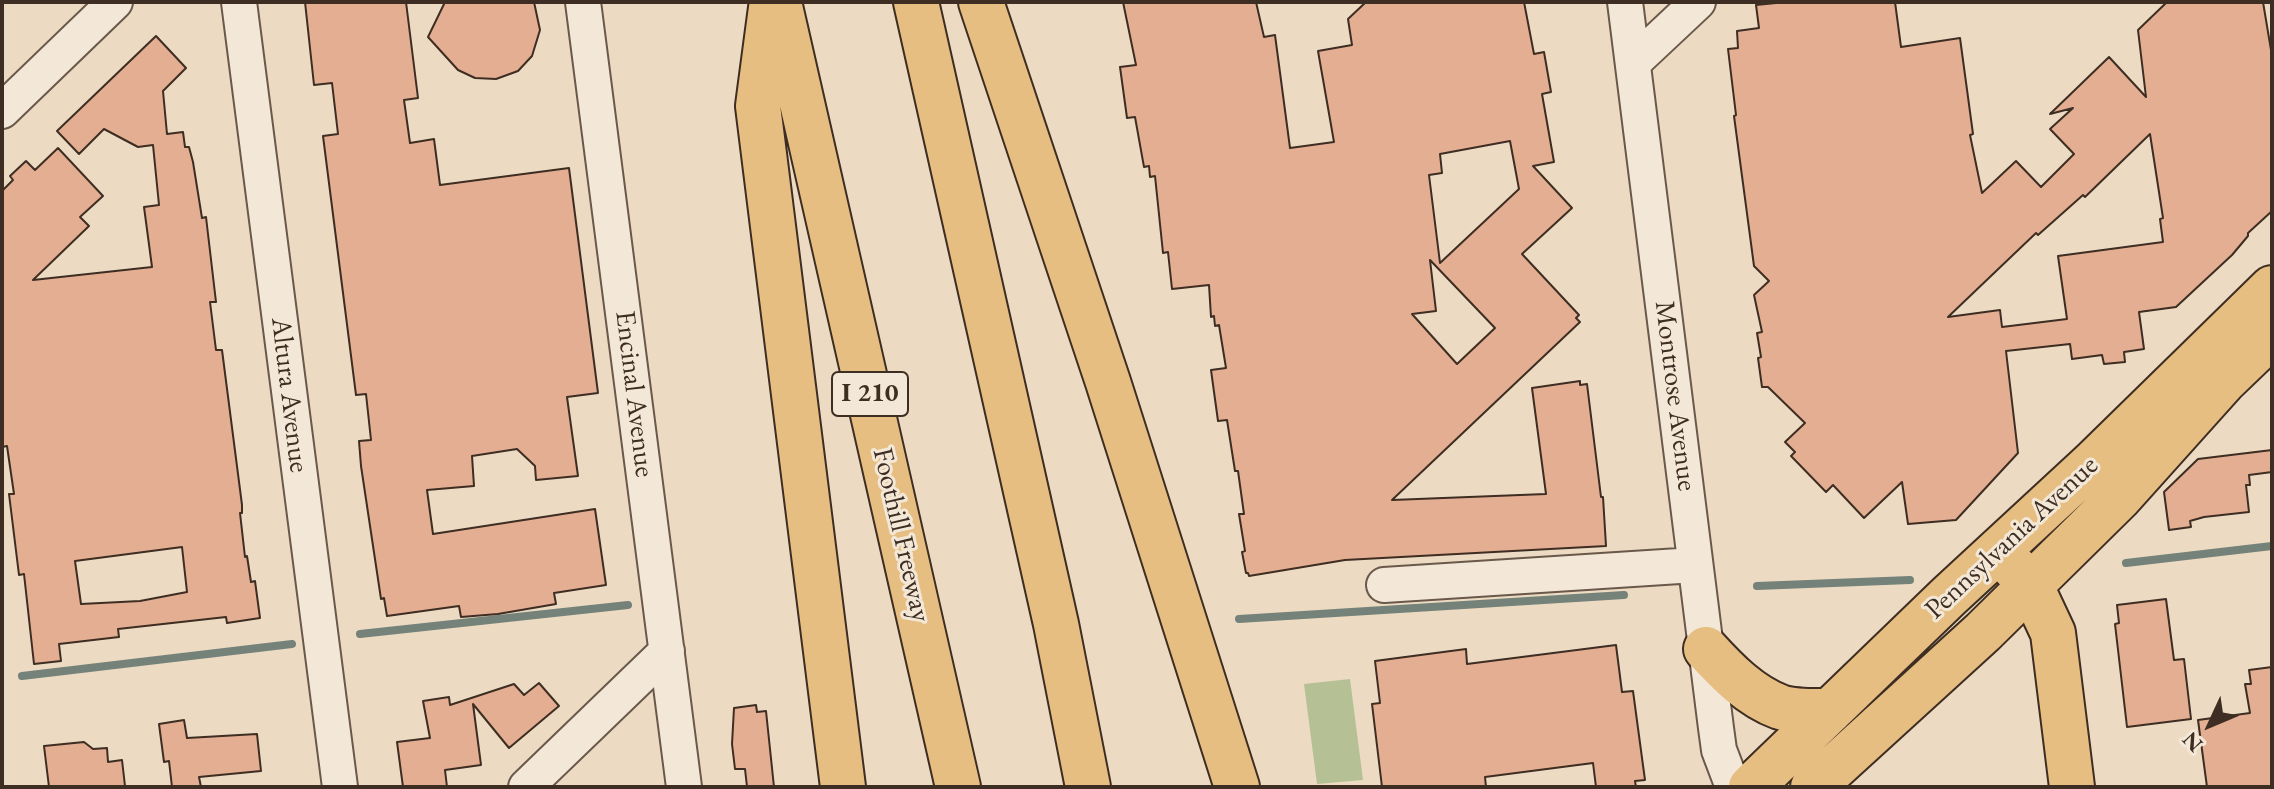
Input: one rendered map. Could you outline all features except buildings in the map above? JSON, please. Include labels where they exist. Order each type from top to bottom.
[{"type":"main road","points":[[772,2],[758,106],[843,787]]},
{"type":"main road","name":"Foothill Freeway","points":[[779,2],[958,787]]},
{"type":"main road","points":[[916,2],[1056,624],[1088,787]]},
{"type":"main road","points":[[981,2],[1108,382],[1237,787]]},
{"type":"main road","name":"Pennsylvania Avenue","points":[[1751,787],[2092,464],[2272,288]]},
{"type":"main road","name":"Pennsylvania Avenue","points":[[1813,787],[1983,632],[2119,498],[2224,381],[2272,335]]},
{"type":"main road","points":[[1998,551],[2030,584],[2053,633],[2072,787]]},
{"type":"main road","points":[[1706,649],[1727,672],[1779,707],[1830,711]]},
{"type":"street","points":[[2,111],[115,2]]},
{"type":"street","name":"Altura Avenue","points":[[239,2],[340,787]]},
{"type":"street","name":"Encinal Avenue","points":[[583,2],[684,787]]},
{"type":"street","name":"Montrose Avenue","points":[[1625,2],[1719,750],[1733,787]]},
{"type":"street","points":[[1633,63],[1698,2]]},
{"type":"street","points":[[1384,585],[1695,565]]},
{"type":"street","points":[[526,787],[667,651]]},
{"type":"green space","points":[[1350,679],[1363,780],[1317,784],[1304,684]]},
{"type":"waterway","points":[[2126,563],[2272,546]]},
{"type":"waterway","points":[[1757,586],[1910,580]]},
{"type":"waterway","points":[[1239,619],[1624,595]]},
{"type":"waterway","points":[[360,634],[628,605]]},
{"type":"waterway","points":[[22,676],[292,644]]}]
